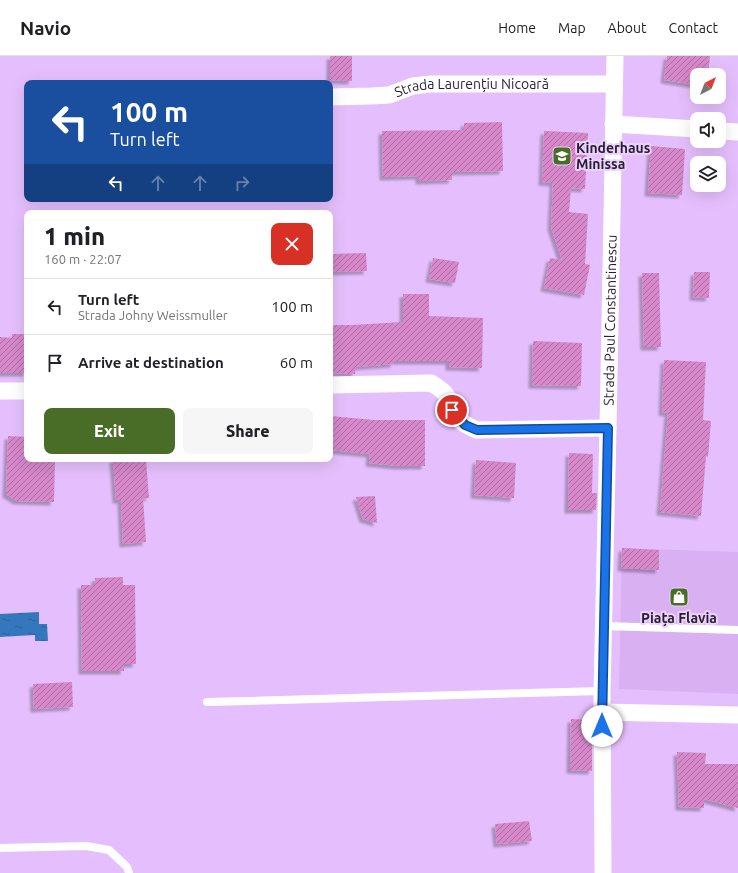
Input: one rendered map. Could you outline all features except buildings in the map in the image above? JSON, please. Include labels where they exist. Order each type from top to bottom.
[{"type":"street","name":"Strada Paul Constantinescu","points":[[603,873],[602,691],[615,56]]},
{"type":"street","name":"Strada Laurențiu Nicoară","points":[[333,97],[389,95],[413,86],[430,84],[614,84]]},
{"type":"street","points":[[613,124],[690,129]]},
{"type":"street","points":[[726,131],[738,132]]},
{"type":"street","points":[[333,385],[431,383],[446,394],[452,410],[458,418],[465,425],[477,430],[608,428]]},
{"type":"street","points":[[0,391],[24,391]]},
{"type":"street","points":[[602,712],[738,715]]},
{"type":"lane","points":[[604,626],[738,630]]},
{"type":"lane","points":[[207,702],[602,691]]},
{"type":"lane","points":[[0,848],[86,846],[109,850],[127,868],[129,873]]},
{"type":"shaded area","name":"Piața Flavia","points":[[622,548],[738,552],[738,694],[619,689]]},
{"type":"water","points":[[39,612],[39,624],[47,624],[48,641],[35,641],[35,635],[0,637],[0,614]]},
{"type":"place","name":"Kinderhaus Minissa","points":[[562,156]]},
{"type":"place","name":"Piața Flavia","points":[[679,597]]},
{"type":"route","points":[[452,410],[465,425],[477,430],[608,428],[602,726]]}]
